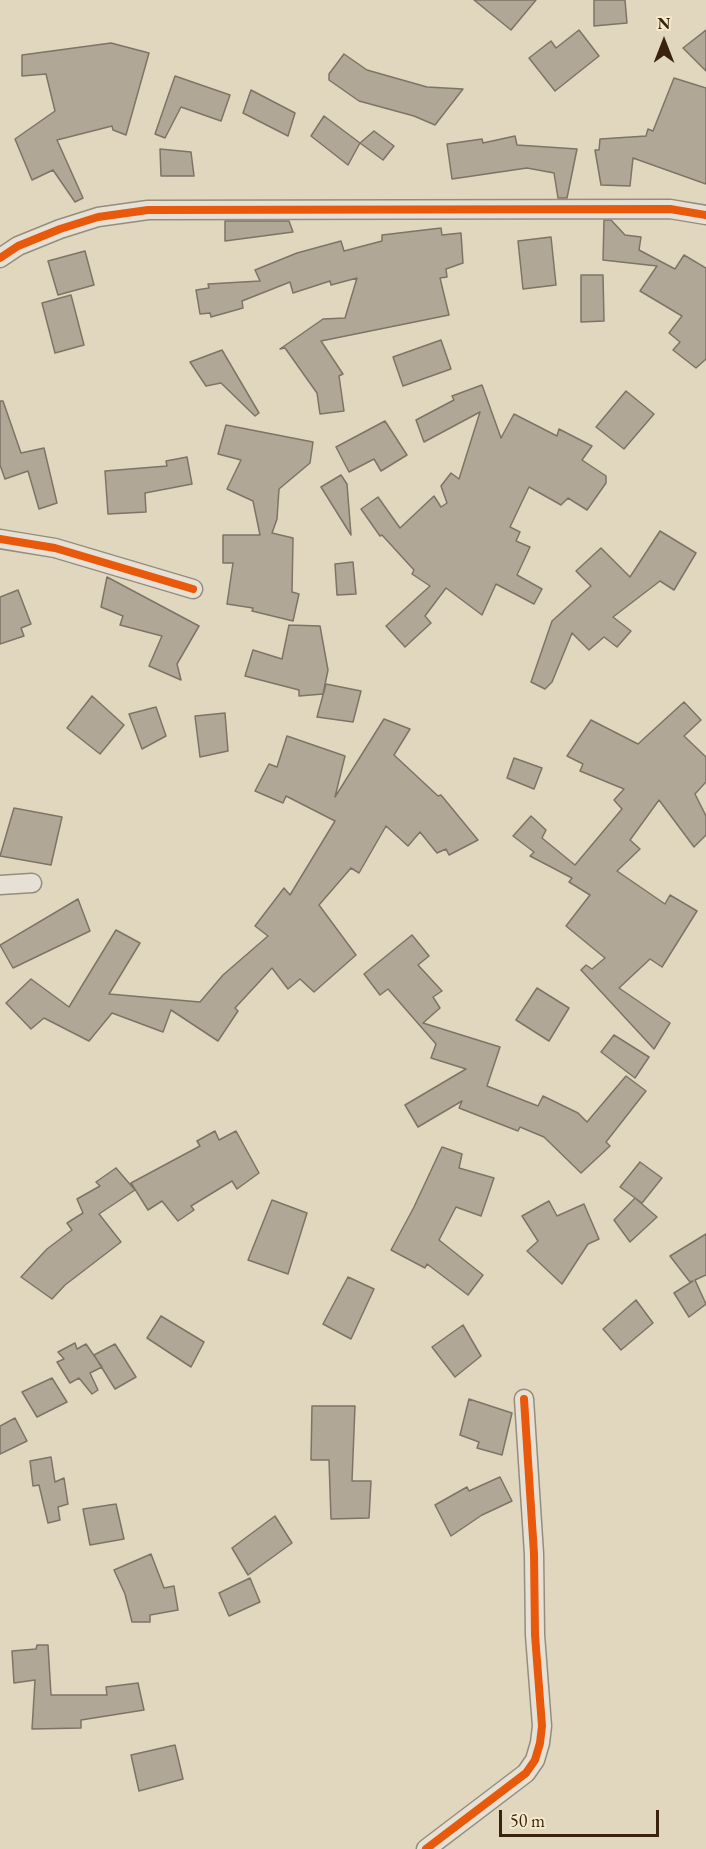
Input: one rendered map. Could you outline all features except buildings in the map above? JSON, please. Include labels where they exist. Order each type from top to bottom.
[{"type":"street","points":[[0,258],[18,246],[60,229],[98,217],[148,210],[670,209],[706,215]]},
{"type":"street","points":[[0,539],[55,548],[193,589]]},
{"type":"street","points":[[0,885],[32,883]]},
{"type":"street","points":[[426,1849],[526,1773],[535,1760],[540,1743],[542,1726],[535,1635],[534,1554],[524,1399]]},
{"type":"cycle path","points":[[0,258],[18,246],[60,229],[98,217],[148,210],[670,209],[706,215]]},
{"type":"cycle path","points":[[0,539],[55,548],[193,589]]},
{"type":"cycle path","points":[[426,1849],[526,1773],[535,1760],[540,1743],[542,1726],[535,1635],[534,1554],[524,1399]]}]
